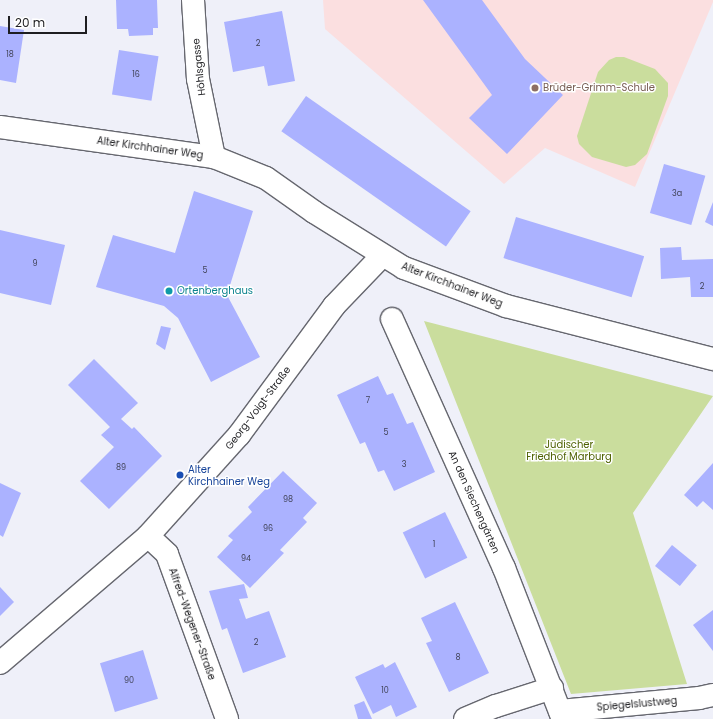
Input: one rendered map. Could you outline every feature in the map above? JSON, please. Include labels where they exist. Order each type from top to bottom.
[{"type":"street","name":"Höhlsgasse","points":[[193,0],[198,79],[214,157]]},
{"type":"street","name":"Alter Kirchhainer Weg","points":[[0,127],[214,157],[266,178],[382,256],[404,268],[506,306],[713,360]]},
{"type":"street","name":"Georg-Voigt-Straße","points":[[0,663],[148,536],[239,435],[334,306],[382,256]]},
{"type":"street","name":"An den Siechengärten","points":[[392,319],[504,568],[552,688]]},
{"type":"street","name":"Alfred-Wegener-Straße","points":[[148,536],[167,554],[227,719]]},
{"type":"street","name":"Spiegelslustweg","points":[[552,688],[562,715],[713,695]]},
{"type":"street","points":[[465,719],[496,706],[552,688]]},
{"type":"shaded area","name":"Brüder-Grimm-Schule","points":[[323,0],[713,0],[713,2],[635,187],[545,148],[504,184],[325,29]]},
{"type":"green space","points":[[616,57],[624,57],[655,69],[668,83],[668,96],[647,154],[635,165],[626,167],[592,157],[579,144],[577,136],[598,72],[609,60]]},
{"type":"green space","name":"Jüdischer Friedhof Marburg","points":[[424,321],[713,396],[633,513],[687,684],[571,694]]},
{"type":"building","points":[[116,0],[157,0],[158,28],[153,28],[153,35],[129,36],[128,29],[117,29]]},
{"type":"building","points":[[423,0],[482,0],[525,59],[563,95],[507,154],[469,118],[492,95]]},
{"type":"building","points":[[282,11],[295,81],[268,86],[264,66],[233,72],[224,22]]},
{"type":"building","points":[[0,26],[24,30],[16,83],[0,80]]},
{"type":"building","points":[[119,50],[159,56],[151,101],[112,94]]},
{"type":"building","points":[[306,96],[471,211],[446,247],[281,131]]},
{"type":"building","points":[[664,164],[705,176],[691,225],[650,213]]},
{"type":"building","name":"Ortenberghaus","points":[[194,191],[253,211],[227,295],[260,357],[211,382],[178,318],[164,306],[96,287],[113,235],[175,253]]},
{"type":"building","points":[[713,202],[713,226],[705,222]]},
{"type":"building","points":[[516,217],[644,256],[632,297],[503,258]]},
{"type":"building","points":[[0,230],[65,245],[51,305],[0,293]]},
{"type":"building","points":[[681,247],[682,260],[713,259],[713,297],[691,297],[690,277],[661,279],[660,248]]},
{"type":"building","points":[[161,326],[171,328],[165,350],[156,344]]},
{"type":"building","points":[[94,359],[138,403],[121,419],[132,429],[134,427],[162,456],[109,509],[80,481],[114,447],[101,435],[110,427],[68,385]]},
{"type":"building","points":[[378,376],[387,395],[393,393],[407,424],[413,422],[435,472],[394,491],[384,470],[378,472],[365,442],[360,444],[337,395]]},
{"type":"building","points":[[713,463],[713,510],[703,501],[697,507],[684,495]]},
{"type":"building","points":[[283,471],[317,503],[303,518],[307,522],[280,550],[284,553],[250,588],[217,557],[233,540],[228,536],[252,512],[248,507]]},
{"type":"building","points":[[0,483],[21,493],[3,537],[0,535]]},
{"type":"building","points":[[445,512],[467,558],[425,578],[403,533]]},
{"type":"building","points":[[672,545],[697,565],[680,586],[655,566]]},
{"type":"building","points":[[244,584],[248,598],[239,599],[246,619],[269,611],[286,657],[243,673],[227,628],[222,630],[209,591]]},
{"type":"building","points":[[0,587],[14,602],[0,616]]},
{"type":"building","points":[[455,602],[489,673],[449,692],[426,643],[432,641],[421,618]]},
{"type":"building","points":[[713,610],[713,651],[693,625]]},
{"type":"building","points":[[143,650],[158,699],[115,712],[100,663]]},
{"type":"building","points":[[395,662],[417,707],[396,717],[391,705],[373,714],[355,677],[383,664],[385,668]]},
{"type":"building","points":[[364,701],[372,719],[358,719],[354,705]]},
{"type":"place","name":"Brüder-Grimm-Schule","points":[[535,88]]},
{"type":"place","name":"Ortenberghaus","points":[[169,291]]},
{"type":"place","name":"Alter Kirchhainer Weg","points":[[180,475]]}]
